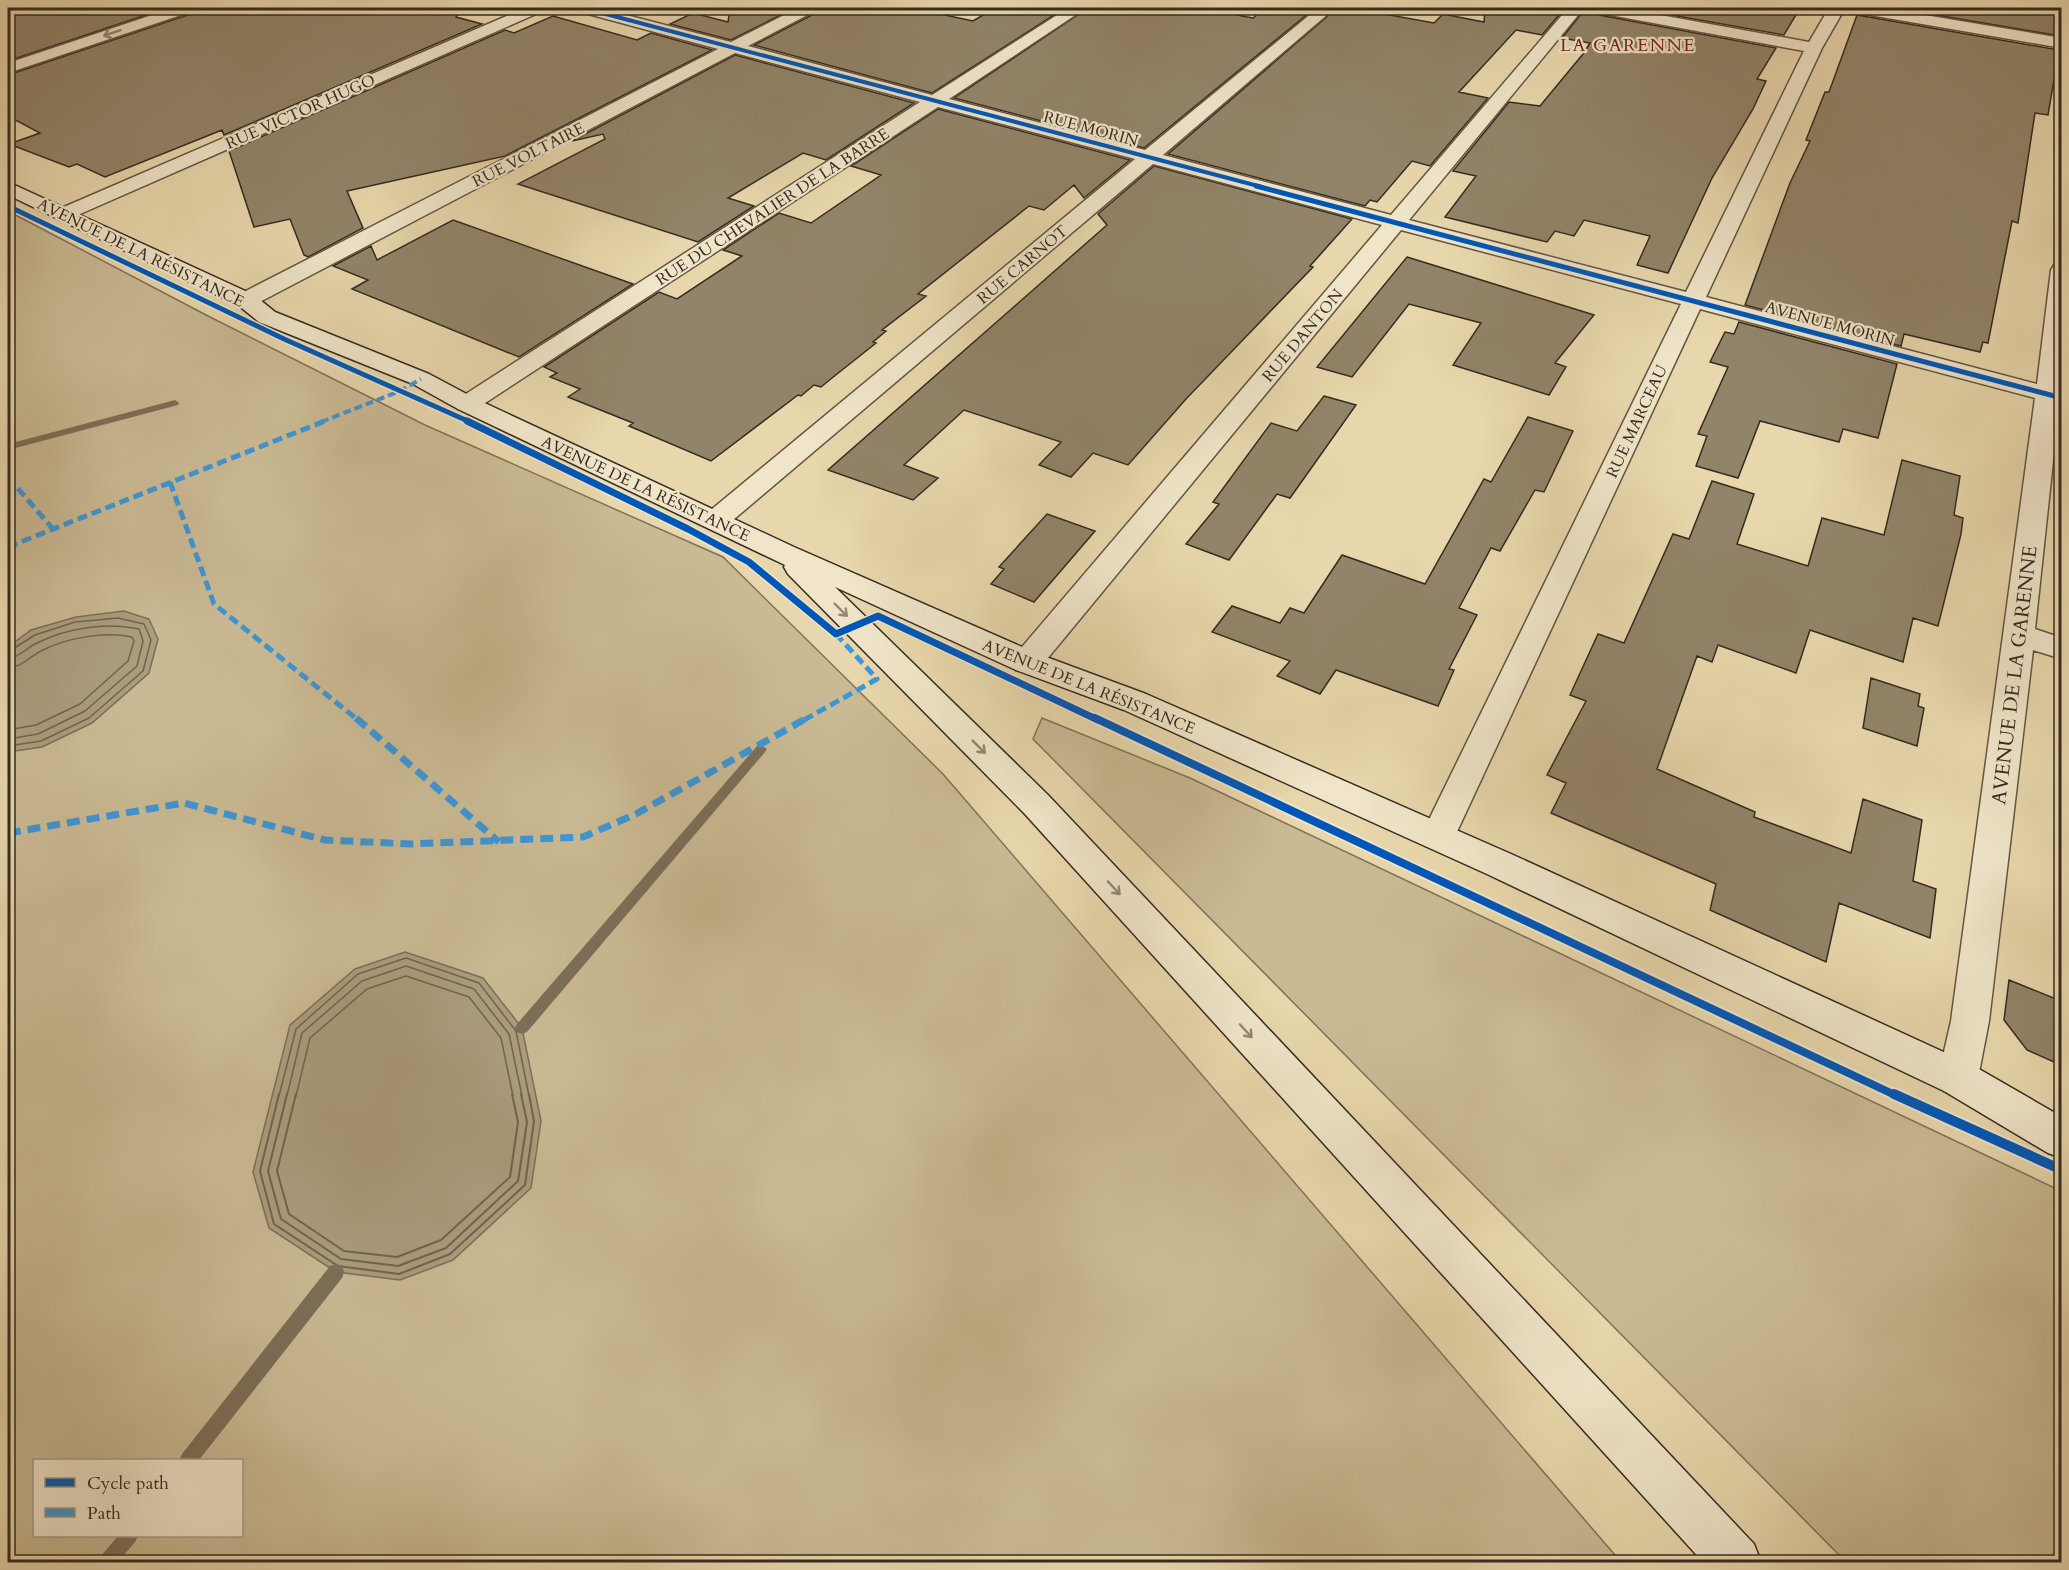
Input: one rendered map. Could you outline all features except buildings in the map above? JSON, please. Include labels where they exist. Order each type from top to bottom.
[{"type":"street","points":[[8,68],[187,8]]},
{"type":"street","name":"RUE VICTOR HUGO","points":[[64,214],[537,8]]},
{"type":"street","name":"RUE MORIN","points":[[583,8],[1592,274]]},
{"type":"street","name":"RUE VOLTAIRE","points":[[246,300],[809,8]]},
{"type":"street","name":"RUE DU CHEVALIER DE LA BARRE","points":[[467,404],[1078,8]]},
{"type":"street","name":"RUE CARNOT","points":[[716,520],[1327,8]]},
{"type":"street","name":"RUE DANTON","points":[[1027,662],[1576,8]]},
{"type":"street","points":[[1599,8],[1814,48]]},
{"type":"street","name":"RUE MARCEAU","points":[[1438,836],[1814,48],[1837,8]]},
{"type":"street","points":[[1858,8],[2061,43]]},
{"type":"street","name":"AVENUE DE LA RÉSISTANCE","points":[[8,188],[246,300],[267,317],[421,379],[467,404],[784,554],[1027,662],[1136,702],[1291,774],[1438,836],[1958,1078],[2061,1139]]},
{"type":"street","name":"AVENUE DE LA GARENNE","points":[[1958,1078],[1972,1009],[2020,635],[2054,396],[2061,270]]},
{"type":"street","name":"AVENUE MORIN","points":[[1592,274],[2054,396]]},
{"type":"street","points":[[784,554],[1036,804],[1736,1563]]},
{"type":"street","points":[[2020,635],[2061,649]]},
{"type":"shaded area","points":[[8,211],[208,316],[425,425],[723,557],[943,774],[1621,1562],[8,1562]]},
{"type":"shaded area","points":[[1042,718],[1190,778],[2061,1191],[2061,1562],[1846,1562],[1033,739]]},
{"type":"water","points":[[124,611],[149,619],[158,639],[149,673],[92,723],[42,747],[8,752],[8,647],[31,630],[76,617]]},
{"type":"water","points":[[405,952],[483,978],[522,1028],[541,1121],[531,1188],[453,1260],[400,1280],[336,1272],[269,1228],[253,1172],[290,1025],[355,969]]},
{"type":"waterway","points":[[8,447],[175,403]]},
{"type":"waterway","points":[[522,1028],[761,749]]},
{"type":"waterway","points":[[189,1459],[336,1272]]},
{"type":"waterway","points":[[107,1562],[128,1537]]},
{"type":"marked path","points":[[8,547],[400,391],[421,379]]},
{"type":"marked path","points":[[8,477],[53,529]]},
{"type":"marked path","points":[[170,482],[214,604],[327,693],[499,842]]},
{"type":"marked path","points":[[8,830],[14,832],[184,803],[325,840],[411,844],[583,837],[636,814],[877,679],[836,634]]},
{"type":"cycle path","points":[[583,8],[2062,398]]},
{"type":"cycle path","points":[[8,206],[284,339],[451,413],[688,529],[749,562],[836,634],[878,616],[1798,1051],[2062,1170]]},
{"type":"district","name":"LA GARENNE","points":[[1628,45]]}]
